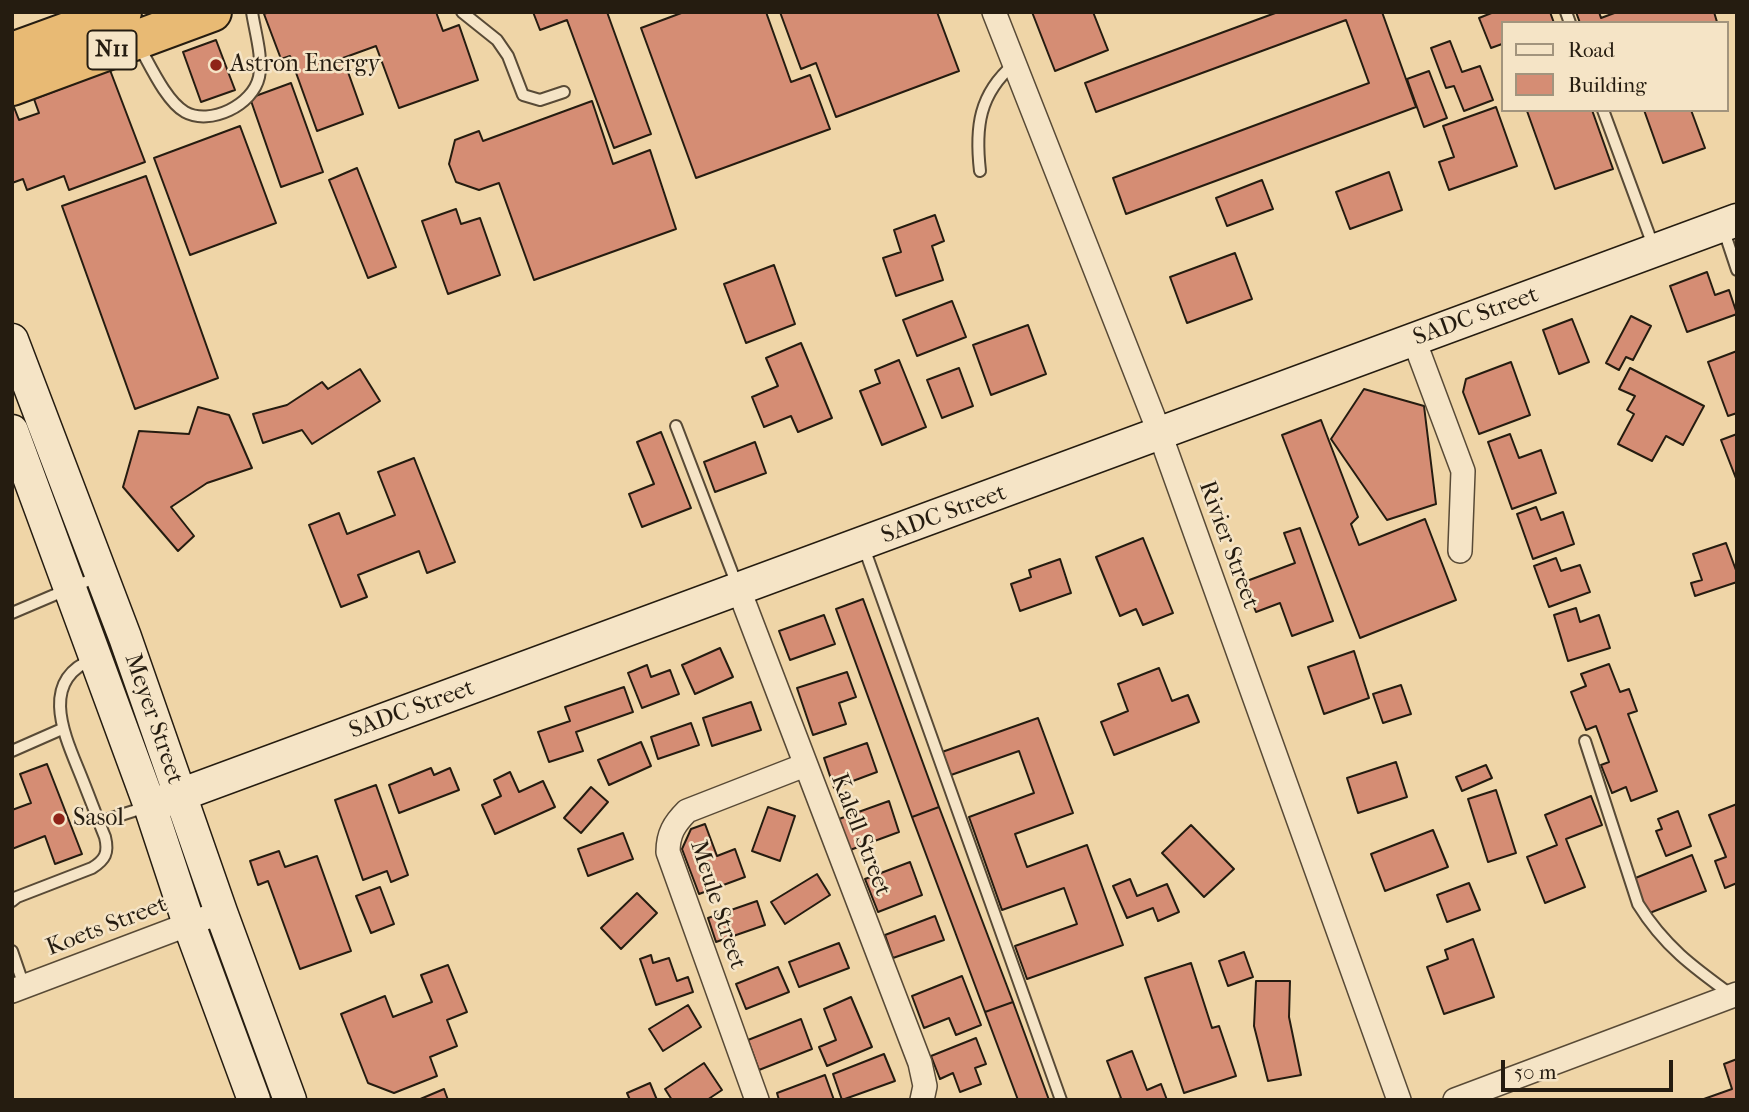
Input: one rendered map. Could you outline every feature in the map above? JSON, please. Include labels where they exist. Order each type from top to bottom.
[{"type":"highway","name":"N11","points":[[12,52],[212,12]]},
{"type":"highway","name":"N11","points":[[12,86],[129,27]]},
{"type":"street","name":"Rivier Street","points":[[994,12],[1160,434],[1399,1100]]},
{"type":"street","name":"SADC Street","points":[[150,806],[1730,223]]},
{"type":"street","name":"Meyer Street","points":[[12,340],[25,436],[101,575],[290,1100]]},
{"type":"street","points":[[1414,340],[1463,471],[1460,551]]},
{"type":"street","points":[[25,436],[69,589],[150,806],[189,923],[254,1100]]},
{"type":"street","name":"Kalell Street","points":[[739,590],[920,1063],[925,1086],[922,1100]]},
{"type":"street","name":"Meule Street","points":[[757,1100],[668,852],[668,837],[675,823],[687,811],[805,765]]},
{"type":"street","name":"Koets Street","points":[[18,988],[221,912]]},
{"type":"street","points":[[1455,1100],[1735,995]]},
{"type":"lane","points":[[129,27],[172,101],[186,113],[199,116],[226,113],[249,94],[258,80],[260,65],[252,12]]},
{"type":"lane","points":[[462,12],[497,40],[508,56],[523,95],[540,100],[564,92]]},
{"type":"lane","points":[[980,171],[977,143],[983,106],[992,87],[1014,64]]},
{"type":"lane","points":[[1604,112],[1655,251]]},
{"type":"lane","points":[[1730,223],[1737,270]]},
{"type":"lane","points":[[676,426],[739,590]]},
{"type":"lane","points":[[863,545],[1061,1100]]},
{"type":"lane","points":[[12,612],[101,575]]},
{"type":"lane","points":[[12,901],[92,868],[101,862],[108,848],[62,729],[59,707],[67,677],[72,670],[95,658]]},
{"type":"lane","points":[[12,751],[62,729]]},
{"type":"lane","points":[[1585,741],[1638,904],[1653,929],[1690,965],[1735,995]]},
{"type":"lane","points":[[99,822],[150,806]]},
{"type":"lane","points":[[12,951],[18,988]]},
{"type":"building","points":[[436,12],[443,31],[459,25],[478,80],[399,108],[376,46],[343,58],[363,114],[317,131],[290,56],[281,59],[264,14]]},
{"type":"building","points":[[533,12],[607,12],[651,134],[614,148],[567,20],[540,30]]},
{"type":"building","points":[[684,12],[766,12],[791,82],[810,75],[830,129],[696,178],[641,28]]},
{"type":"building","points":[[780,12],[937,12],[959,71],[836,117],[816,63],[801,69]]},
{"type":"building","points":[[1032,12],[1093,12],[1108,50],[1055,71]]},
{"type":"building","points":[[1278,12],[1382,12],[1416,107],[1126,214],[1113,178],[1369,83],[1346,20],[1096,112],[1085,83]]},
{"type":"building","points":[[1494,12],[1550,12],[1553,21],[1500,21],[1500,45],[1491,48],[1479,18]]},
{"type":"building","points":[[1576,12],[1599,12],[1601,18],[1617,12],[1714,12],[1717,21],[1579,21]]},
{"type":"building","points":[[216,40],[235,90],[201,102],[183,52]]},
{"type":"building","points":[[1450,41],[1462,72],[1480,66],[1493,100],[1464,111],[1454,86],[1446,88],[1431,48]]},
{"type":"building","points":[[110,70],[145,162],[69,190],[64,176],[27,190],[23,179],[12,183],[12,102],[19,120],[39,113],[34,99]]},
{"type":"building","points":[[1429,71],[1447,118],[1424,127],[1407,79]]},
{"type":"building","points":[[291,83],[323,172],[281,187],[250,98]]},
{"type":"building","points":[[592,101],[613,164],[650,150],[676,229],[534,280],[499,183],[479,190],[456,182],[449,164],[455,140],[479,131],[483,141]]},
{"type":"building","points":[[1496,107],[1517,166],[1449,190],[1439,162],[1454,157],[1443,126]]},
{"type":"building","points":[[1527,112],[1593,112],[1613,169],[1555,189]]},
{"type":"building","points":[[1645,112],[1692,112],[1705,148],[1663,163]]},
{"type":"building","points":[[240,126],[276,223],[190,255],[154,158]]},
{"type":"building","points":[[357,168],[396,267],[368,278],[329,180]]},
{"type":"building","points":[[1389,172],[1402,210],[1350,229],[1336,192]]},
{"type":"building","points":[[146,176],[218,378],[135,409],[62,206]]},
{"type":"building","points":[[1262,180],[1273,209],[1227,226],[1216,198]]},
{"type":"building","points":[[456,209],[461,224],[480,218],[500,275],[448,294],[422,221]]},
{"type":"building","points":[[935,215],[944,241],[932,246],[943,280],[896,296],[883,258],[901,252],[894,230]]},
{"type":"building","points":[[1235,253],[1252,299],[1187,323],[1170,277]]},
{"type":"building","points":[[774,265],[795,324],[746,343],[724,284]]},
{"type":"building","points":[[1707,272],[1715,295],[1729,290],[1737,314],[1687,332],[1670,286]]},
{"type":"building","points":[[952,301],[966,337],[917,356],[903,320]]},
{"type":"building","points":[[1631,316],[1651,326],[1633,360],[1626,357],[1619,370],[1606,363]]},
{"type":"building","points":[[1572,319],[1589,362],[1559,374],[1543,330]]},
{"type":"building","points":[[1028,325],[1046,374],[991,395],[973,345]]},
{"type":"building","points":[[801,343],[832,418],[798,432],[791,416],[764,427],[752,397],[778,386],[766,358]]},
{"type":"building","points":[[1737,351],[1737,413],[1728,416],[1708,362]]},
{"type":"building","points":[[899,360],[926,427],[882,445],[860,391],[880,383],[875,370]]},
{"type":"building","points":[[1511,362],[1530,415],[1479,434],[1463,392],[1466,379]]},
{"type":"building","points":[[959,368],[973,406],[942,418],[927,380]]},
{"type":"building","points":[[1630,368],[1704,406],[1683,445],[1666,436],[1652,461],[1618,444],[1634,414],[1627,410],[1635,396],[1619,389]]},
{"type":"building","points":[[360,369],[380,401],[312,444],[302,430],[263,443],[253,414],[287,405],[322,382],[328,389]]},
{"type":"building","points":[[1364,389],[1424,406],[1436,504],[1387,520],[1331,439]]},
{"type":"building","points":[[198,407],[229,415],[252,468],[207,483],[171,507],[194,536],[178,551],[123,487],[139,431],[189,434]]},
{"type":"building","points":[[1321,420],[1358,517],[1351,524],[1359,545],[1425,519],[1456,600],[1360,638],[1282,435]]},
{"type":"building","points":[[661,432],[691,508],[642,527],[629,494],[654,484],[637,442]]},
{"type":"building","points":[[1510,434],[1519,458],[1541,450],[1556,493],[1512,509],[1488,442]]},
{"type":"building","points":[[1737,434],[1737,481],[1721,440]]},
{"type":"building","points":[[755,442],[766,473],[715,492],[704,462]]},
{"type":"building","points":[[414,458],[455,562],[427,573],[419,551],[358,575],[367,597],[341,607],[309,525],[339,513],[347,534],[395,515],[378,472]]},
{"type":"building","points":[[1536,507],[1541,520],[1563,512],[1574,544],[1533,559],[1517,514]]},
{"type":"building","points":[[1300,528],[1333,621],[1292,636],[1280,603],[1256,612],[1244,582],[1295,563],[1284,533]]},
{"type":"building","points":[[1143,538],[1173,613],[1143,625],[1136,609],[1120,616],[1096,557]]},
{"type":"building","points":[[1726,543],[1737,573],[1737,582],[1695,596],[1691,583],[1702,580],[1693,554]]},
{"type":"building","points":[[1556,558],[1561,571],[1580,565],[1590,592],[1549,607],[1534,566]]},
{"type":"building","points":[[1060,559],[1071,593],[1020,611],[1011,584],[1031,577],[1029,570]]},
{"type":"building","points":[[863,599],[939,807],[912,817],[836,609]]},
{"type":"building","points":[[1576,608],[1580,622],[1599,615],[1610,648],[1568,661],[1554,615]]},
{"type":"building","points":[[824,615],[835,644],[790,660],[779,631]]},
{"type":"building","points":[[720,648],[733,677],[695,694],[682,665]]},
{"type":"building","points":[[1354,651],[1369,698],[1324,714],[1308,667]]},
{"type":"building","points":[[1609,664],[1620,692],[1629,689],[1637,711],[1628,714],[1657,791],[1631,801],[1626,787],[1612,793],[1601,765],[1609,762],[1596,726],[1586,730],[1571,692],[1586,686],[1581,674]]},
{"type":"building","points":[[647,665],[651,677],[670,670],[679,694],[642,708],[628,673]]},
{"type":"building","points":[[1159,668],[1172,701],[1188,695],[1199,722],[1114,755],[1101,722],[1128,711],[1118,684]]},
{"type":"building","points":[[847,672],[856,697],[839,703],[846,724],[813,735],[797,688]]},
{"type":"building","points":[[1401,685],[1411,714],[1383,723],[1373,694]]},
{"type":"building","points":[[624,687],[633,712],[576,732],[583,751],[549,762],[538,732],[570,721],[565,707]]},
{"type":"building","points":[[751,702],[761,730],[712,746],[703,718]]},
{"type":"building","points":[[1038,718],[1073,813],[1015,834],[1027,867],[1087,845],[1123,945],[1027,979],[1015,946],[1077,924],[1064,888],[1002,910],[969,817],[1034,793],[1019,751],[951,775],[942,752]]},
{"type":"building","points":[[691,723],[699,745],[658,759],[651,737]]},
{"type":"building","points":[[641,742],[651,766],[609,785],[598,760]]},
{"type":"building","points":[[867,743],[877,772],[834,788],[824,758]]},
{"type":"building","points":[[1396,762],[1407,797],[1358,813],[1347,778]]},
{"type":"building","points":[[47,764],[82,854],[55,864],[45,836],[12,849],[12,810],[31,803],[20,774]]},
{"type":"building","points":[[1486,765],[1492,778],[1462,791],[1456,777]]},
{"type":"building","points":[[431,768],[434,775],[450,768],[459,790],[399,813],[389,785]]},
{"type":"building","points":[[510,772],[519,792],[543,781],[555,807],[495,834],[482,805],[501,796],[494,780]]},
{"type":"building","points":[[376,785],[408,875],[391,882],[387,871],[363,880],[335,800]]},
{"type":"building","points":[[591,787],[608,802],[581,833],[564,818]]},
{"type":"building","points":[[1496,790],[1516,853],[1488,862],[1468,799]]},
{"type":"building","points":[[1591,796],[1602,825],[1566,839],[1585,887],[1545,903],[1527,857],[1557,845],[1545,815]]},
{"type":"building","points":[[889,801],[899,832],[850,850],[839,819]]},
{"type":"building","points":[[1737,804],[1737,883],[1725,888],[1715,861],[1726,857],[1709,815]]},
{"type":"building","points":[[768,807],[795,816],[780,861],[752,851]]},
{"type":"building","points":[[939,807],[1013,1002],[985,1012],[912,817]]},
{"type":"building","points":[[1678,811],[1691,846],[1666,856],[1656,831],[1662,829],[1658,819]]},
{"type":"building","points":[[705,824],[717,856],[735,849],[745,877],[699,894],[682,849],[691,829]]},
{"type":"building","points":[[1191,825],[1234,869],[1204,897],[1162,853]]},
{"type":"building","points":[[1433,830],[1448,867],[1385,891],[1371,854]]},
{"type":"building","points":[[623,833],[633,859],[588,876],[578,849]]},
{"type":"building","points":[[279,851],[285,867],[317,856],[351,951],[300,969],[268,881],[258,885],[250,861]]},
{"type":"building","points":[[1692,855],[1706,891],[1647,914],[1633,879]]},
{"type":"building","points":[[910,862],[922,895],[878,912],[865,879]]},
{"type":"building","points":[[817,874],[830,895],[785,924],[771,902]]},
{"type":"building","points":[[1130,879],[1137,896],[1167,884],[1179,912],[1158,921],[1153,908],[1127,918],[1113,886]]},
{"type":"building","points":[[1469,883],[1480,910],[1447,922],[1437,895]]},
{"type":"building","points":[[380,887],[394,924],[371,933],[356,896]]},
{"type":"building","points":[[637,893],[657,913],[621,949],[601,928]]},
{"type":"building","points":[[757,901],[765,925],[716,942],[708,918]]},
{"type":"building","points":[[935,916],[944,940],[893,958],[885,935]]},
{"type":"building","points":[[1473,939],[1494,997],[1444,1014],[1427,967],[1448,959],[1445,950]]},
{"type":"building","points":[[839,943],[849,968],[799,987],[789,962]]},
{"type":"building","points":[[1244,952],[1253,977],[1228,986],[1219,961]]},
{"type":"building","points":[[651,955],[653,963],[669,958],[677,981],[688,977],[693,992],[656,1005],[640,959]]},
{"type":"building","points":[[1191,963],[1212,1028],[1219,1026],[1236,1076],[1184,1093],[1145,978]]},
{"type":"building","points":[[448,965],[467,1012],[447,1020],[457,1046],[430,1057],[437,1076],[394,1093],[368,1083],[341,1014],[385,996],[393,1017],[432,1002],[421,975]]},
{"type":"building","points":[[778,967],[789,992],[746,1009],[736,984]]},
{"type":"building","points":[[962,976],[981,1025],[956,1035],[949,1018],[924,1028],[912,996]]},
{"type":"building","points":[[1256,981],[1290,981],[1289,1017],[1301,1075],[1268,1081],[1254,1026]]},
{"type":"building","points":[[851,997],[872,1047],[827,1066],[819,1047],[836,1040],[824,1009]]},
{"type":"building","points":[[1013,1002],[1049,1100],[1018,1100],[985,1012]]},
{"type":"building","points":[[688,1005],[701,1027],[663,1051],[649,1029]]},
{"type":"building","points":[[801,1019],[812,1049],[759,1070],[748,1040]]},
{"type":"building","points":[[976,1038],[986,1064],[975,1068],[981,1084],[960,1092],[953,1073],[940,1079],[931,1056]]},
{"type":"building","points":[[1132,1051],[1147,1090],[1161,1084],[1167,1100],[1116,1100],[1121,1098],[1107,1061]]},
{"type":"building","points":[[884,1054],[895,1081],[842,1100],[833,1074]]},
{"type":"building","points":[[1737,1059],[1737,1100],[1701,1100],[1732,1089],[1724,1064]]},
{"type":"building","points":[[704,1063],[722,1090],[707,1100],[672,1100],[665,1089]]},
{"type":"building","points":[[825,1075],[834,1100],[779,1100],[777,1093]]},
{"type":"building","points":[[650,1083],[657,1100],[630,1100],[627,1093]]},
{"type":"building","points":[[444,1089],[448,1100],[418,1100]]},
{"type":"place","name":"Astron Energy","points":[[216,65]]},
{"type":"place","name":"Sasol","points":[[59,819]]}]
